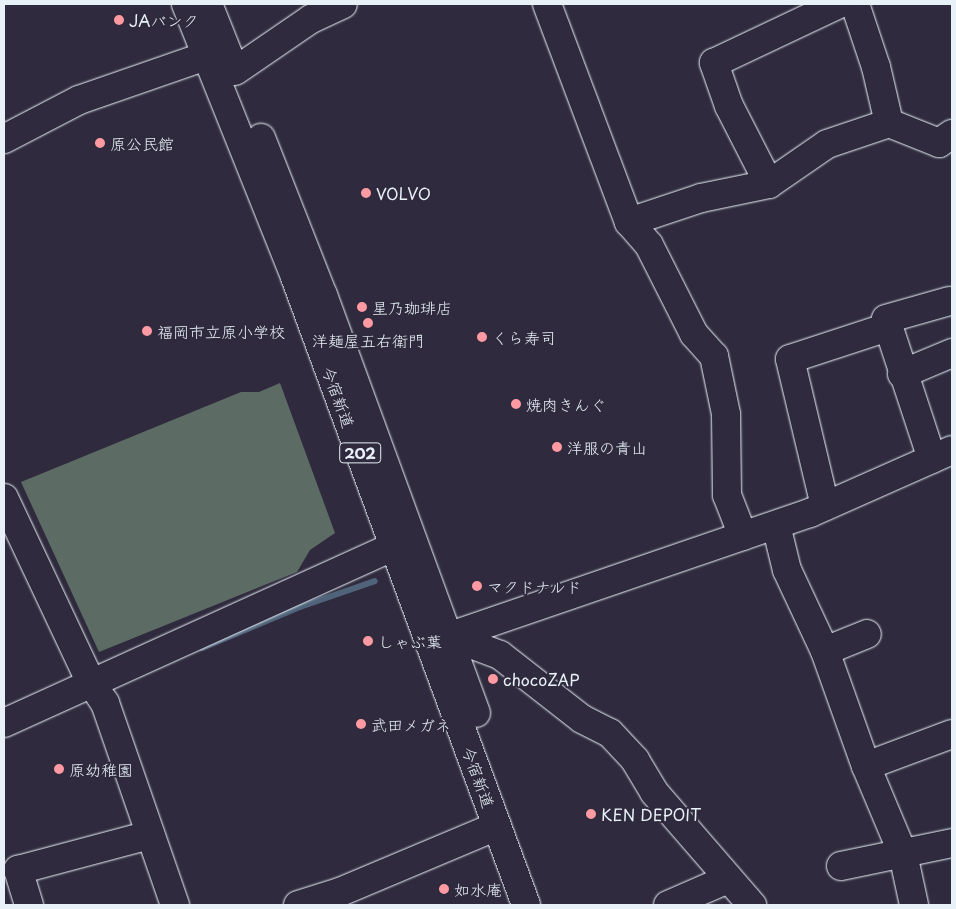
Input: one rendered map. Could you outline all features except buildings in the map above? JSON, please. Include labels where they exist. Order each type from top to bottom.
[{"type":"main road","name":"今宿新道","points":[[186,4],[209,55],[394,546],[440,640],[545,905]]},
{"type":"main road","name":"今宿新道","points":[[208,4],[323,295],[440,640],[497,826],[526,905]]},
{"type":"main road","points":[[235,71],[311,19],[344,4]]},
{"type":"main road","points":[[547,4],[629,222],[649,245],[694,334],[714,356],[726,414],[727,495],[743,536]]},
{"type":"main road","points":[[768,184],[729,106],[714,63],[839,4]]},
{"type":"main road","points":[[855,4],[876,67],[888,123]]},
{"type":"main road","points":[[4,139],[79,100],[209,55]]},
{"type":"main road","points":[[629,222],[701,198],[768,184],[827,144],[888,123],[939,143],[952,134]]},
{"type":"main road","points":[[440,640],[825,506],[942,455],[902,374],[886,319],[949,301]]},
{"type":"main road","points":[[825,506],[790,359],[888,327]]},
{"type":"main road","points":[[902,374],[952,353]]},
{"type":"main road","points":[[4,498],[90,681],[106,703],[175,905]]},
{"type":"main road","points":[[776,524],[787,570],[825,651],[866,766],[903,854],[914,905]]},
{"type":"main road","points":[[4,723],[90,681],[394,546]]},
{"type":"main road","points":[[825,651],[867,634]]},
{"type":"main road","points":[[440,640],[500,655],[582,719],[610,733],[635,760],[654,792],[752,905]]},
{"type":"main road","points":[[866,766],[952,734]]},
{"type":"main road","points":[[298,905],[340,892],[497,826]]},
{"type":"main road","points":[[29,905],[18,870],[150,834]]},
{"type":"main road","points":[[841,866],[952,843]]},
{"type":"main road","points":[[668,905],[728,879]]},
{"type":"green space","points":[[280,383],[335,533],[310,550],[297,572],[99,652],[21,482],[241,392],[259,392]]},
{"type":"waterway","points":[[202,648],[300,607],[375,581]]},
{"type":"place","name":"JAバンク","points":[[119,20]]},
{"type":"place","name":"原公民館","points":[[100,143]]},
{"type":"place","name":"VOLVO","points":[[366,193]]},
{"type":"place","name":"星乃珈琲店","points":[[362,307]]},
{"type":"place","name":"洋麺屋五右衛門","points":[[368,323]]},
{"type":"place","name":"福岡市立原小学校","points":[[147,331]]},
{"type":"place","name":"くら寿司","points":[[482,337]]},
{"type":"place","name":"焼肉きんぐ","points":[[516,404]]},
{"type":"place","name":"洋服の青山","points":[[557,447]]},
{"type":"place","name":"マクドナルド","points":[[477,586]]},
{"type":"place","name":"しゃぶ葉","points":[[368,641]]},
{"type":"place","name":"chocoZAP","points":[[493,679]]},
{"type":"place","name":"武田メガネ","points":[[361,724]]},
{"type":"place","name":"原幼稚園","points":[[59,769]]},
{"type":"place","name":"KEN DEPOIT","points":[[591,814]]},
{"type":"place","name":"如水庵","points":[[444,889]]}]
